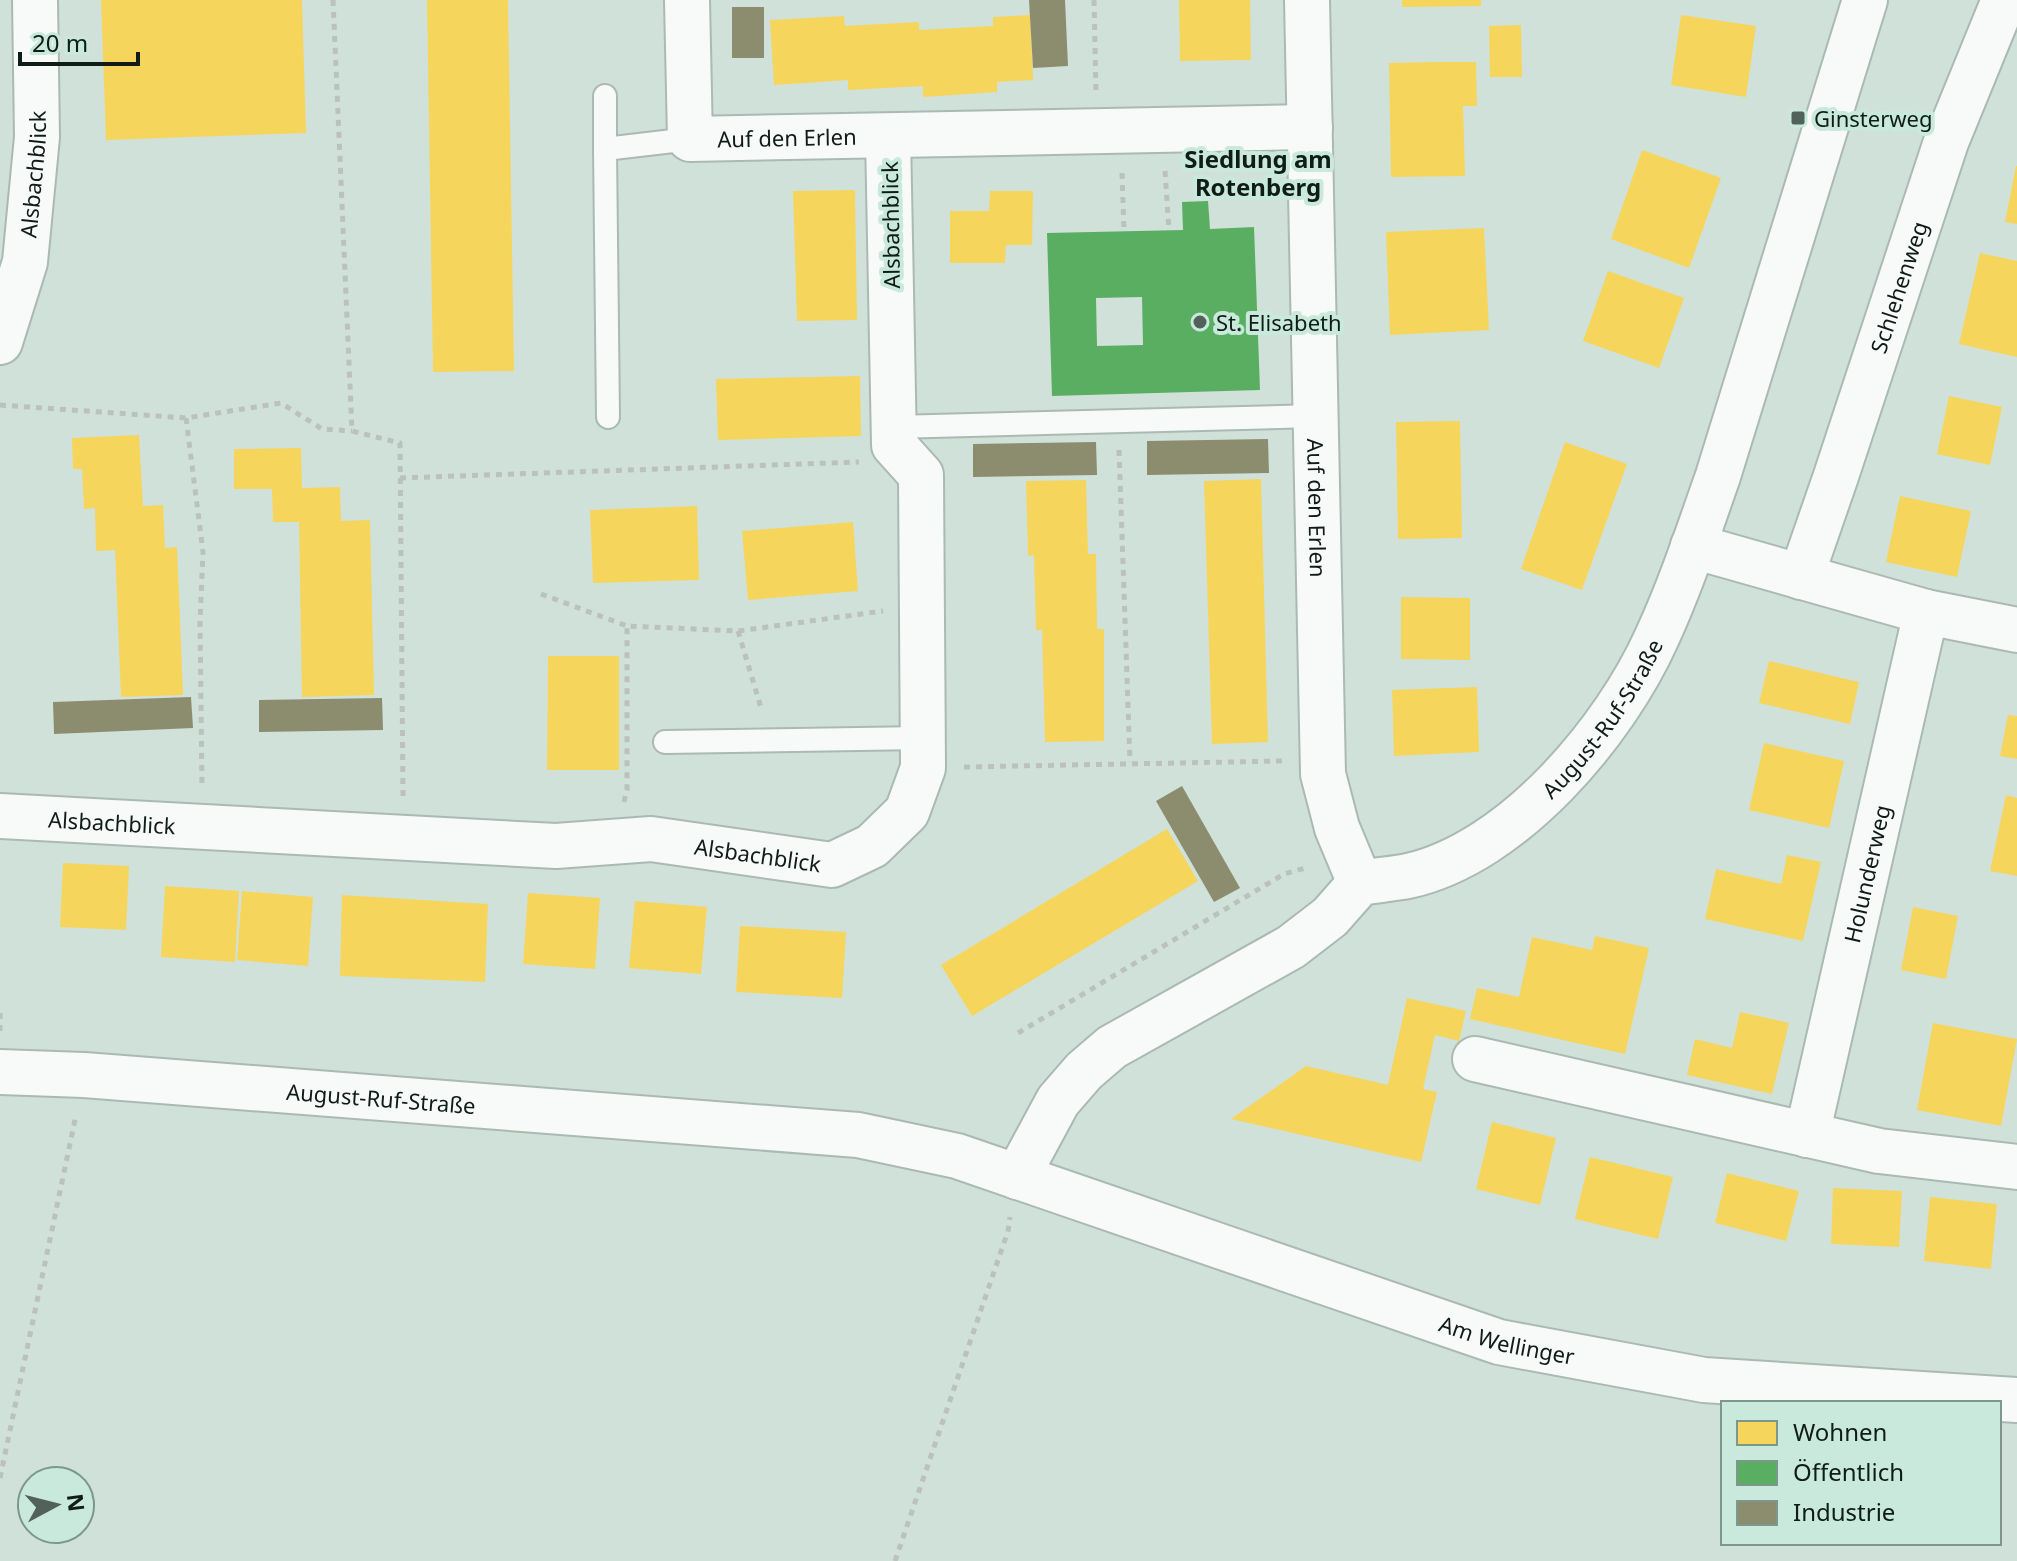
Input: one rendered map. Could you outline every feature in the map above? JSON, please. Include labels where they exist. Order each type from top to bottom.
[{"type":"street","name":"Alsbachblick","points":[[0,342],[25,262],[37,137],[35,0]]},
{"type":"street","name":"Auf den Erlen","points":[[687,0],[690,139],[1310,127]]},
{"type":"street","name":"Auf den Erlen","points":[[1307,0],[1323,774],[1337,828],[1354,869]]},
{"type":"street","name":"August-Ruf-Straße","points":[[1354,869],[1411,876],[1472,851],[1528,812],[1580,758],[1629,689],[1657,638],[1718,476],[1865,0]]},
{"type":"street","name":"Schlehenweg","points":[[1801,577],[1946,142],[2004,0]]},
{"type":"street","name":"Alsbachblick","points":[[0,816],[556,846],[651,839],[832,865],[872,846],[907,812],[923,753],[921,475],[901,444],[888,136]]},
{"type":"street","points":[[1693,546],[1926,612],[2017,630]]},
{"type":"street","name":"Holunderweg","points":[[1807,1135],[1926,612]]},
{"type":"street","points":[[1017,1177],[1058,1101],[1084,1071],[1112,1047],[1291,947],[1330,917],[1354,869]]},
{"type":"street","points":[[1475,1059],[1879,1151],[2017,1167]]},
{"type":"street","name":"August-Ruf-Straße","points":[[0,1072],[84,1075],[858,1135],[957,1156],[1017,1177]]},
{"type":"street","name":"Am Wellinger","points":[[1017,1177],[1499,1342],[1704,1380],[2017,1400]]},
{"type":"lane","points":[[605,96],[608,417]]},
{"type":"lane","points":[[605,149],[690,139]]},
{"type":"lane","points":[[901,444],[1118,421],[1316,416]]},
{"type":"lane","points":[[665,742],[771,740],[923,753]]},
{"type":"path","points":[[333,0],[352,431]]},
{"type":"path","points":[[1094,0],[1127,132],[1169,230]]},
{"type":"path","points":[[1124,231],[1127,132]]},
{"type":"path","points":[[0,405],[186,418],[281,403],[322,429],[352,431],[400,443],[404,838]]},
{"type":"path","points":[[186,418],[203,552],[200,621],[202,828]]},
{"type":"path","points":[[1118,421],[1130,762]]},
{"type":"path","points":[[400,478],[901,444]]},
{"type":"path","points":[[541,594],[627,626],[738,631],[843,618],[922,603]]},
{"type":"path","points":[[614,842],[627,790],[627,626]]},
{"type":"path","points":[[738,631],[771,740]]},
{"type":"path","points":[[923,753],[1130,762],[1323,760]]},
{"type":"path","points":[[1018,1033],[1284,874],[1354,869]]},
{"type":"path","points":[[0,1478],[84,1075]]},
{"type":"path","points":[[895,1561],[1008,1231],[1017,1177]]},
{"type":"building: Wohnen","points":[[101,0],[302,0],[306,133],[106,140]]},
{"type":"building: Wohnen","points":[[427,0],[508,0],[514,371],[433,372]]},
{"type":"building: Wohnen","points":[[1179,0],[1250,0],[1251,60],[1180,61]]},
{"type":"building: Wohnen","points":[[1402,0],[1481,0],[1481,6],[1402,7]]},
{"type":"building: Wohnen","points":[[1030,15],[1033,80],[997,82],[997,92],[923,97],[923,86],[848,90],[848,80],[774,85],[770,20],[844,16],[845,26],[919,22],[919,30],[993,26],[993,17]]},
{"type":"building: Wohnen","points":[[1681,15],[1756,26],[1746,97],[1671,85]]},
{"type":"building: Wohnen","points":[[1521,25],[1522,77],[1490,77],[1489,26]]},
{"type":"building: Wohnen","points":[[1476,62],[1477,106],[1463,106],[1465,176],[1391,177],[1389,63]]},
{"type":"building: Wohnen","points":[[1642,150],[1721,178],[1689,268],[1611,239]]},
{"type":"building: Wohnen","points":[[2017,166],[2017,224],[2005,222]]},
{"type":"building: Wohnen","points":[[855,190],[857,320],[797,321],[793,191]]},
{"type":"building: Wohnen","points":[[990,191],[1033,191],[1032,245],[1006,245],[1005,263],[950,263],[950,211],[989,211]]},
{"type":"building: Wohnen","points":[[1484,228],[1489,330],[1390,335],[1386,232]]},
{"type":"building: Wohnen","points":[[1980,253],[2017,261],[2017,357],[1959,344]]},
{"type":"building: Wohnen","points":[[1608,271],[1684,298],[1659,368],[1583,341]]},
{"type":"building: Wohnen","points":[[860,376],[861,436],[718,440],[716,379]]},
{"type":"building: Wohnen","points":[[1949,396],[2002,407],[1990,465],[1937,454]]},
{"type":"building: Wohnen","points":[[1460,421],[1462,538],[1398,539],[1396,422]]},
{"type":"building: Wohnen","points":[[139,435],[143,506],[163,505],[165,548],[177,547],[183,695],[121,697],[115,550],[96,551],[95,508],[84,509],[82,469],[73,469],[72,438]]},
{"type":"building: Wohnen","points":[[1565,442],[1627,464],[1582,590],[1521,569]]},
{"type":"building: Wohnen","points":[[301,448],[302,488],[340,487],[341,521],[370,520],[374,695],[302,697],[299,522],[273,522],[272,489],[234,489],[234,449]]},
{"type":"building: Wohnen","points":[[1261,479],[1268,742],[1212,744],[1204,481]]},
{"type":"building: Wohnen","points":[[1086,480],[1088,554],[1096,554],[1097,629],[1104,629],[1104,741],[1045,742],[1042,630],[1036,630],[1034,555],[1028,556],[1026,481]]},
{"type":"building: Wohnen","points":[[1900,496],[1971,511],[1957,577],[1886,562]]},
{"type":"building: Wohnen","points":[[697,506],[699,580],[593,583],[590,510]]},
{"type":"building: Wohnen","points":[[853,522],[858,591],[748,600],[742,531]]},
{"type":"building: Wohnen","points":[[1401,597],[1470,598],[1470,660],[1401,659]]},
{"type":"building: Wohnen","points":[[548,656],[619,656],[619,770],[547,770]]},
{"type":"building: Wohnen","points":[[1769,661],[1859,682],[1850,724],[1759,703]]},
{"type":"building: Wohnen","points":[[1477,687],[1479,752],[1394,756],[1392,690]]},
{"type":"building: Wohnen","points":[[2008,715],[2017,716],[2017,759],[2000,756]]},
{"type":"building: Wohnen","points":[[1764,743],[1844,761],[1829,828],[1749,810]]},
{"type":"building: Wohnen","points":[[2006,795],[2017,798],[2017,876],[1990,871]]},
{"type":"building: Wohnen","points":[[1167,829],[1198,881],[972,1016],[941,965]]},
{"type":"building: Wohnen","points":[[1787,855],[1821,862],[1803,941],[1705,919],[1716,869],[1781,884]]},
{"type":"building: Wohnen","points":[[63,863],[129,866],[126,930],[60,927]]},
{"type":"building: Wohnen","points":[[165,886],[239,891],[235,962],[161,957]]},
{"type":"building: Wohnen","points":[[242,891],[313,897],[308,966],[237,960]]},
{"type":"building: Wohnen","points":[[528,893],[600,898],[595,969],[523,964]]},
{"type":"building: Wohnen","points":[[342,895],[488,904],[485,982],[340,976]]},
{"type":"building: Wohnen","points":[[635,901],[707,907],[701,974],[629,968]]},
{"type":"building: Wohnen","points":[[1913,907],[1958,916],[1946,979],[1901,970]]},
{"type":"building: Wohnen","points":[[740,926],[846,932],[842,998],[736,992]]},
{"type":"building: Wohnen","points":[[1595,936],[1649,948],[1625,1054],[1470,1019],[1477,988],[1519,997],[1532,937],[1592,950]]},
{"type":"building: Wohnen","points":[[1407,998],[1466,1011],[1459,1041],[1435,1035],[1423,1089],[1437,1092],[1421,1162],[1231,1119],[1306,1066],[1388,1085]]},
{"type":"building: Wohnen","points":[[1740,1012],[1789,1023],[1772,1094],[1687,1075],[1695,1039],[1732,1048]]},
{"type":"building: Wohnen","points":[[1933,1023],[2017,1039],[2001,1126],[1917,1110]]},
{"type":"building: Wohnen","points":[[1492,1122],[1556,1138],[1540,1205],[1476,1189]]},
{"type":"building: Wohnen","points":[[1590,1157],[1673,1177],[1658,1239],[1575,1219]]},
{"type":"building: Wohnen","points":[[1727,1173],[1799,1191],[1786,1241],[1715,1223]]},
{"type":"building: Wohnen","points":[[1833,1188],[1902,1191],[1899,1247],[1831,1244]]},
{"type":"building: Wohnen","points":[[1930,1197],[1997,1204],[1991,1269],[1924,1261]]},
{"type":"building: Öffentlich","name":"St. Elisabeth","points":[[1208,201],[1210,229],[1254,227],[1260,390],[1052,396],[1047,233],[1183,230],[1182,202]],"holes":[[[1142,297],[1143,345],[1097,346],[1096,298]]]},
{"type":"building: Industrie","points":[[1029,0],[1065,0],[1068,66],[1033,68]]},
{"type":"building: Industrie","points":[[732,7],[764,7],[764,58],[732,58]]},
{"type":"building: Industrie","points":[[1268,439],[1269,473],[1147,475],[1147,441]]},
{"type":"building: Industrie","points":[[1096,442],[1097,475],[973,477],[973,444]]},
{"type":"building: Industrie","points":[[191,697],[193,728],[54,734],[53,702]]},
{"type":"building: Industrie","points":[[382,698],[383,730],[259,732],[259,700]]},
{"type":"building: Industrie","points":[[1182,786],[1240,888],[1214,902],[1156,801]]},
{"type":"place","name":"Ginsterweg","points":[[1798,118]]},
{"type":"place","name":"St. Elisabeth","points":[[1200,322]]},
{"type":"district","name":"Siedlung am Rotenberg","points":[[1258,172]]}]
